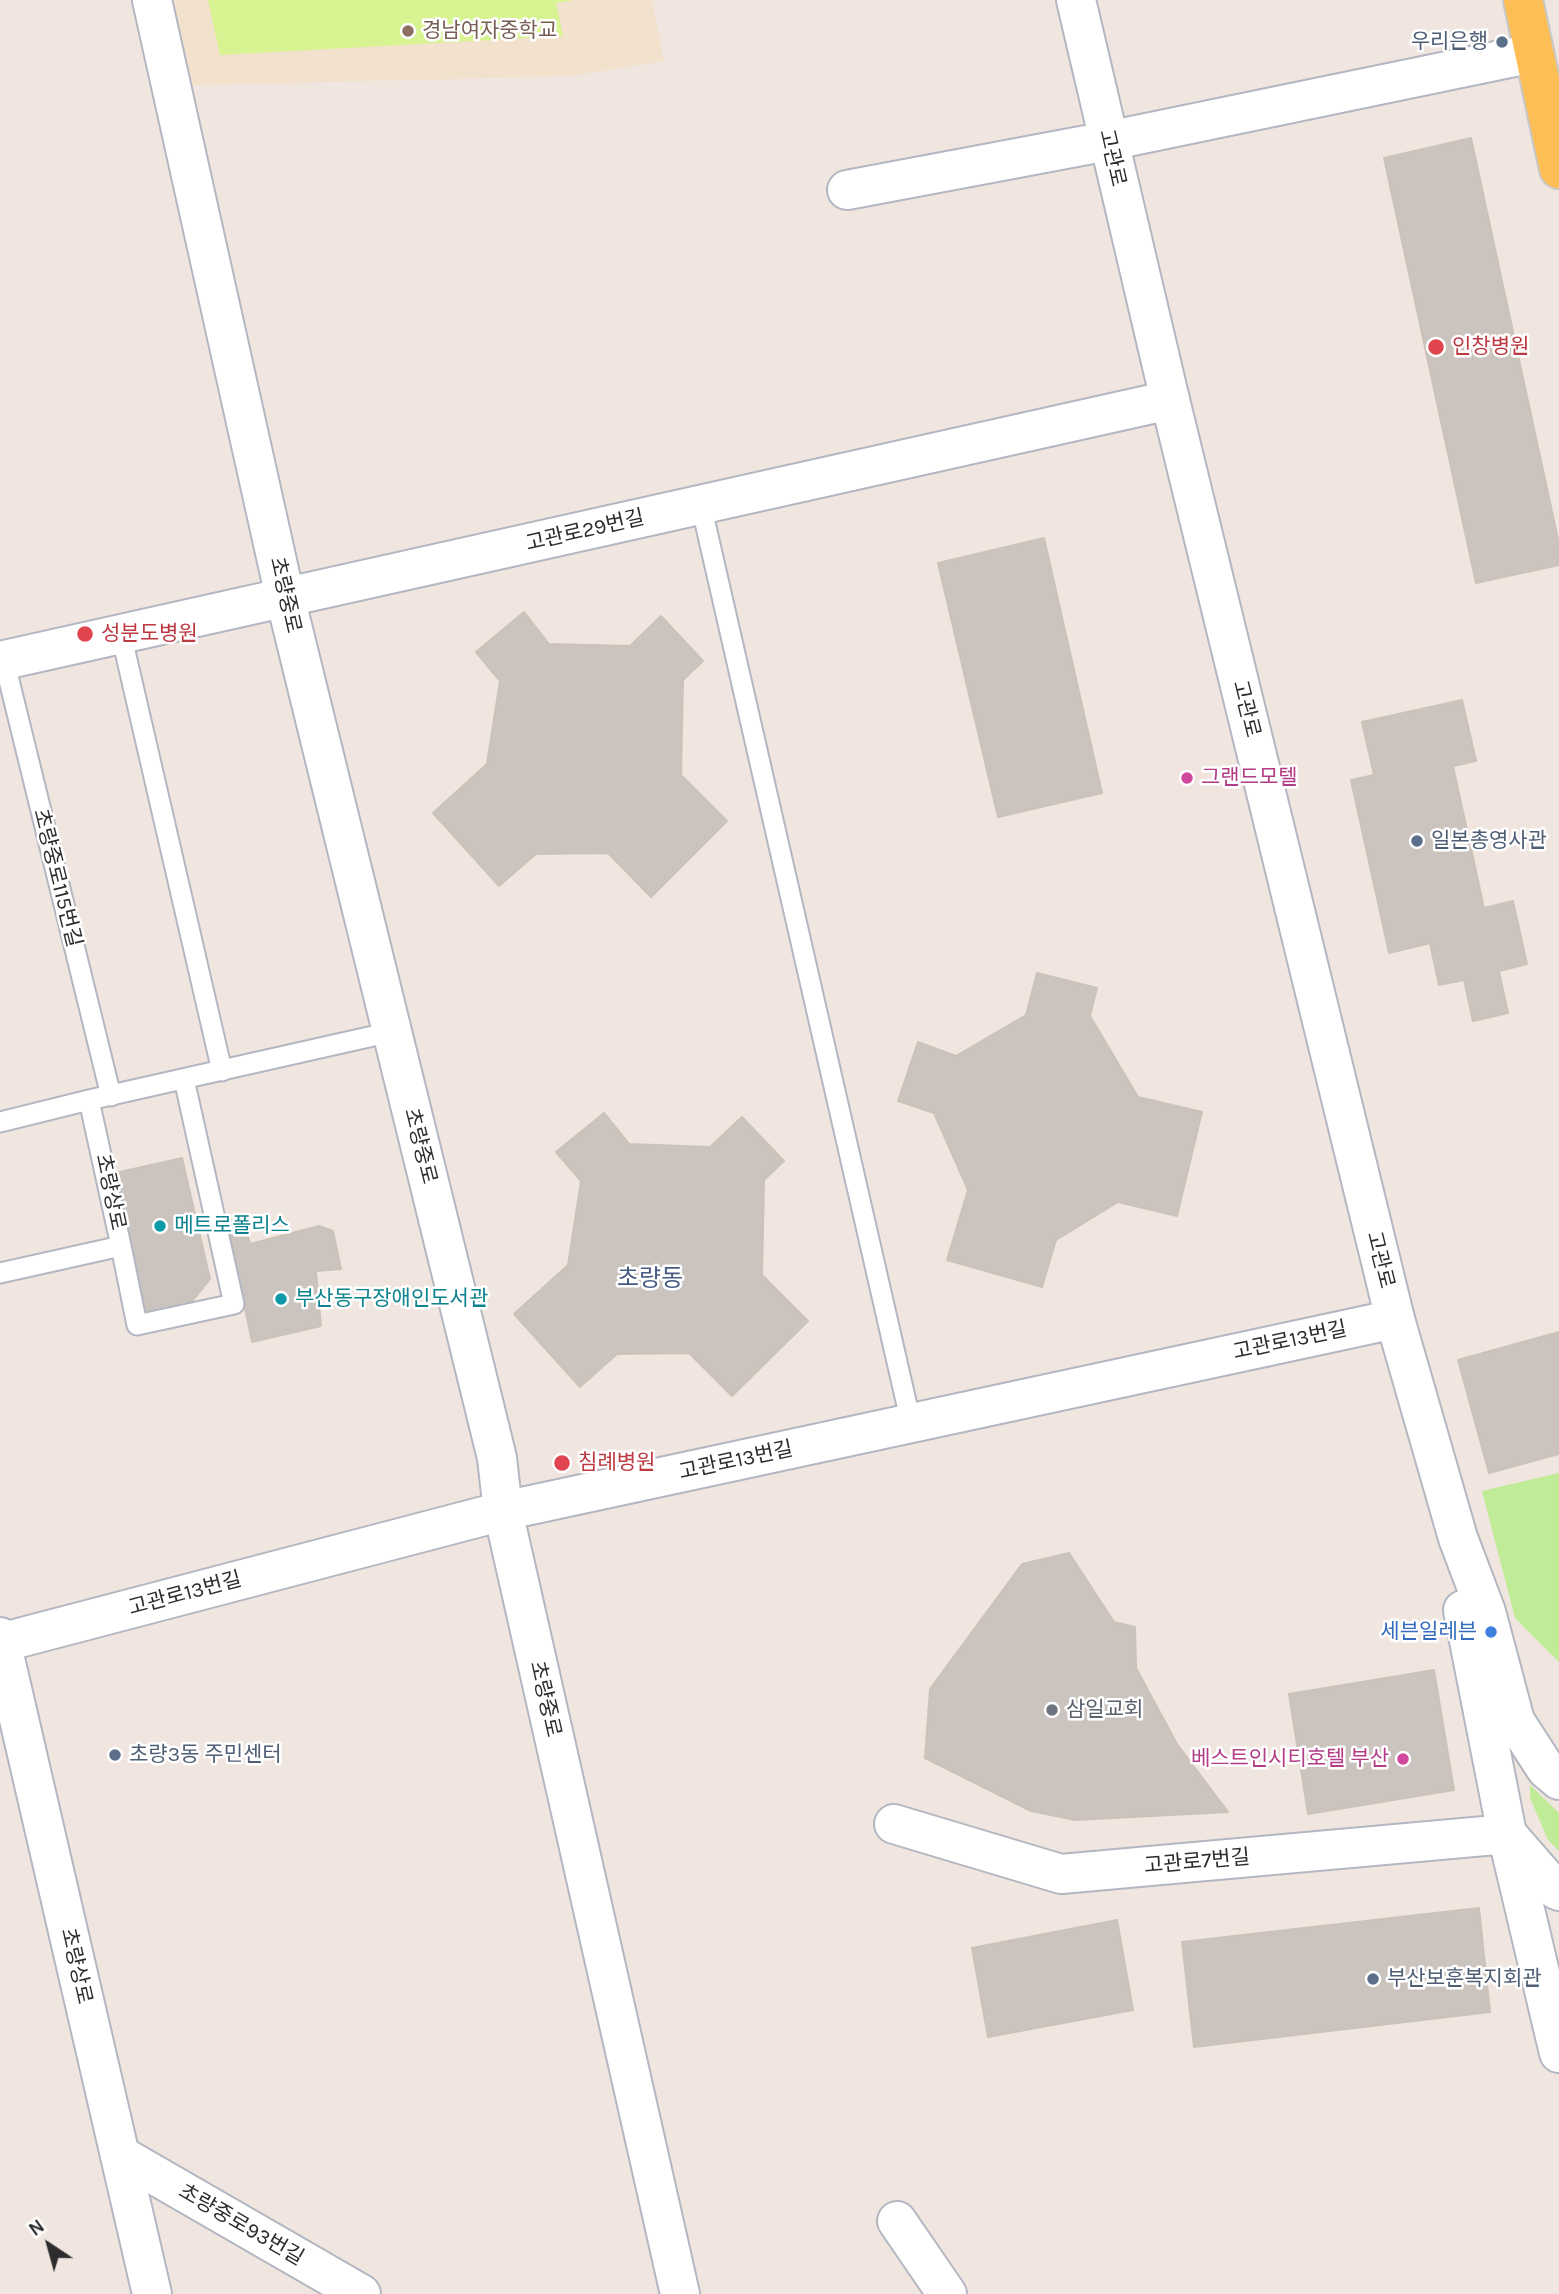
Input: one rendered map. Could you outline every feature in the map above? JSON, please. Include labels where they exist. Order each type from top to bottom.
[{"type":"main road","points":[[1523,0],[1559,169]]},
{"type":"street","name":"초량중로","points":[[152,0],[285,597],[497,1458],[503,1511],[680,2294]]},
{"type":"street","name":"고관로","points":[[1076,0],[1170,400],[1395,1319],[1458,1538],[1486,1612],[1515,1721],[1546,1769],[1559,1780]]},
{"type":"street","points":[[847,190],[1108,141],[1534,53]]},
{"type":"street","name":"고관로29번길","points":[[2,661],[1170,400]]},
{"type":"street","name":"고관로13번길","points":[[0,1641],[503,1511],[1395,1319]]},
{"type":"street","name":"고관로","points":[[1458,1538],[1463,1620],[1507,1834],[1559,1891]]},
{"type":"street","name":"초량상로","points":[[0,1641],[152,2294]]},
{"type":"street","name":"고관로7번길","points":[[894,1825],[1061,1874],[1507,1834]]},
{"type":"street","points":[[1507,1834],[1559,2053]]},
{"type":"street","name":"초량중로93번길","points":[[120,2155],[361,2294]]},
{"type":"street","points":[[897,2221],[947,2294]]},
{"type":"lane","points":[[701,505],[911,1423]]},
{"type":"lane","points":[[121,634],[222,1071]]},
{"type":"lane","name":"초량중로115번길","points":[[2,661],[111,1096]]},
{"type":"lane","points":[[0,1122],[391,1032]]},
{"type":"lane","points":[[121,1246],[137,1325],[234,1304],[184,1079]]},
{"type":"lane","name":"초량상로","points":[[0,1273],[121,1246],[89,1100]]},
{"type":"shaded area","name":"경남여자중학교","points":[[150,0],[652,0],[664,61],[571,76],[171,86]]},
{"type":"green space","points":[[208,0],[574,0],[556,3],[563,36],[220,55]]},
{"type":"green space","points":[[1559,1473],[1559,1662],[1515,1618],[1482,1491]]},
{"type":"green space","points":[[1530,1785],[1559,1813],[1559,1851],[1548,1840],[1530,1798]]},
{"type":"building","points":[[1471,138],[1559,544],[1559,565],[1476,583],[1384,158]]},
{"type":"building","points":[[1044,538],[1102,793],[998,817],[938,563]]},
{"type":"building","points":[[524,612],[549,644],[630,646],[661,616],[703,661],[683,680],[681,775],[727,821],[651,897],[608,853],[536,854],[499,886],[433,813],[487,764],[500,681],[476,652]]},
{"type":"building","name":"일본총영사관","points":[[1462,700],[1476,761],[1453,766],[1484,908],[1513,901],[1527,964],[1499,971],[1508,1013],[1473,1021],[1464,980],[1439,985],[1430,943],[1389,953],[1351,780],[1374,775],[1362,722]]},
{"type":"building","points":[[1037,973],[1097,988],[1090,1016],[1138,1097],[1202,1112],[1177,1216],[1118,1202],[1056,1240],[1042,1287],[947,1260],[968,1190],[934,1113],[898,1101],[918,1042],[956,1056],[1026,1015]]},
{"type":"building","points":[[604,1113],[629,1144],[710,1147],[742,1117],[784,1161],[764,1180],[762,1275],[808,1321],[732,1396],[689,1353],[617,1354],[580,1387],[514,1314],[568,1265],[581,1181],[556,1152]]},
{"type":"building","name":"메트로폴리스","points":[[182,1158],[210,1279],[186,1309],[144,1318],[111,1174]]},
{"type":"building","name":"부산동구장애인도서관","points":[[242,1215],[250,1244],[319,1226],[333,1231],[341,1269],[316,1271],[321,1326],[252,1342],[227,1222]]},
{"type":"building","points":[[1559,1332],[1559,1454],[1489,1473],[1458,1360]]},
{"type":"building","points":[[1069,1553],[1114,1622],[1135,1627],[1136,1668],[1177,1744],[1228,1812],[1075,1820],[1031,1811],[925,1758],[930,1689],[1022,1564]]},
{"type":"building","points":[[1434,1670],[1454,1790],[1308,1814],[1289,1694]]},
{"type":"building","points":[[1479,1908],[1490,2012],[1194,2047],[1182,1942]]},
{"type":"building","points":[[1117,1920],[1133,2010],[988,2037],[972,1948]]},
{"type":"place","name":"경남여자중학교","points":[[408,31]]},
{"type":"place","name":"우리은행","points":[[1502,42]]},
{"type":"place","name":"인창병원","points":[[1436,347]]},
{"type":"place","name":"성분도병원","points":[[85,634]]},
{"type":"place","name":"그랜드모텔","points":[[1187,778]]},
{"type":"place","name":"일본총영사관","points":[[1417,841]]},
{"type":"place","name":"메트로폴리스","points":[[160,1226]]},
{"type":"place","name":"부산동구장애인도서관","points":[[281,1299]]},
{"type":"place","name":"침례병원","points":[[562,1463]]},
{"type":"place","name":"세븐일레븐","points":[[1491,1632]]},
{"type":"place","name":"삼일교회","points":[[1052,1710]]},
{"type":"place","name":"초량3동 주민센터","points":[[115,1755]]},
{"type":"place","name":"베스트인시티호텔 부산","points":[[1403,1759]]},
{"type":"place","name":"부산보훈복지회관","points":[[1373,1979]]},
{"type":"district","name":"초량동","points":[[650,1279]]}]
